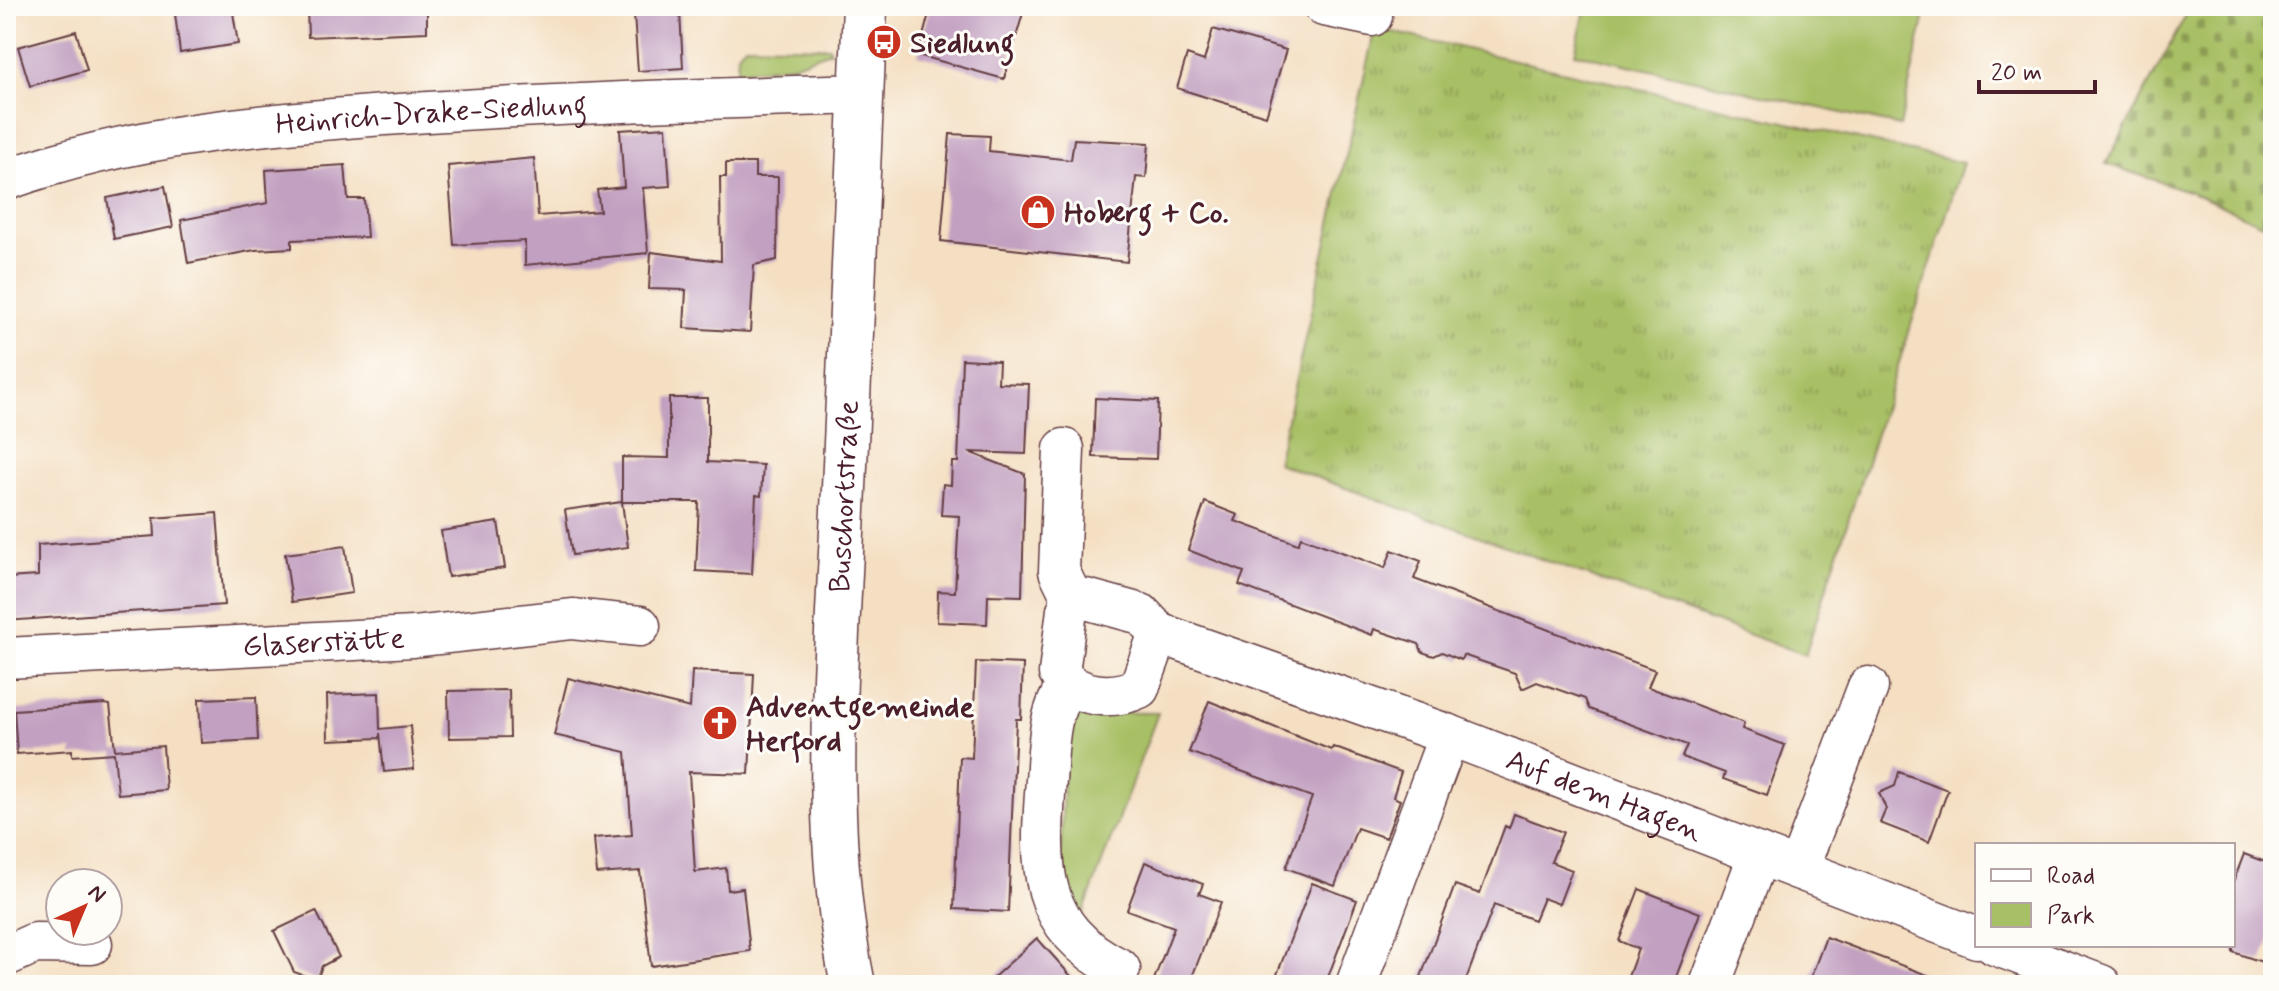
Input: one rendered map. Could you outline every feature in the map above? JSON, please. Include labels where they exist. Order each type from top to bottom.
[{"type":"main road","name":"Buschortstraße","points":[[853,985],[837,881],[834,826],[838,622],[865,6]]},
{"type":"street","points":[[1324,6],[1372,16]]},
{"type":"street","name":"Heinrich-Drake-Siedlung","points":[[6,180],[129,146],[268,123],[534,105],[862,94]]},
{"type":"street","points":[[1064,449],[1059,571],[1073,600],[1067,610],[1059,673],[1067,685],[1082,693],[1125,695],[1139,688],[1159,633]]},
{"type":"street","name":"Auf dem Hagen","points":[[1073,600],[1086,599],[1141,614],[1159,633],[1449,735],[1975,937]]},
{"type":"street","name":"Glaserstätte","points":[[6,658],[413,637],[572,619],[640,626]]},
{"type":"street","points":[[1067,685],[1052,709],[1040,854],[1049,895],[1071,934],[1091,955],[1120,969]]},
{"type":"street","points":[[1798,869],[1868,687]]},
{"type":"street","points":[[1356,985],[1449,735]]},
{"type":"street","points":[[1710,985],[1759,854]]},
{"type":"street","points":[[6,956],[35,943],[44,943]]},
{"type":"street","points":[[1999,947],[2051,976],[2101,985]]},
{"type":"green space","points":[[1586,6],[1927,6],[1900,126],[1575,53]]},
{"type":"green space","points":[[2191,6],[2273,6],[2273,229],[2191,192],[2106,164]]},
{"type":"green space","points":[[1375,28],[1963,163],[1805,655],[1277,463]]},
{"type":"green space","points":[[745,45],[829,47],[830,51],[793,65],[737,71],[738,53]]},
{"type":"green space","points":[[1065,712],[1158,713],[1078,927],[1060,888]]},
{"type":"building","points":[[174,6],[232,6],[238,44],[180,53]]},
{"type":"building","points":[[307,6],[427,6],[427,32],[308,37]]},
{"type":"building","points":[[931,6],[1025,6],[1004,79],[918,55]]},
{"type":"building","points":[[680,12],[683,68],[638,71],[634,15]]},
{"type":"building","points":[[1213,29],[1286,50],[1266,116],[1177,88],[1187,55],[1204,61]]},
{"type":"building","points":[[76,31],[87,70],[30,86],[18,47]]},
{"type":"building","points":[[666,127],[670,186],[643,188],[648,253],[525,265],[525,241],[454,245],[448,166],[534,158],[538,216],[600,211],[597,190],[624,187],[620,130]]},
{"type":"building","name":"Hoberg + Co.","points":[[950,134],[990,136],[989,151],[1071,160],[1074,139],[1149,143],[1146,178],[1136,177],[1127,262],[941,241]]},
{"type":"building","points":[[726,163],[755,163],[755,177],[778,177],[777,260],[754,265],[750,332],[684,328],[686,290],[649,289],[651,252],[721,261],[720,177],[726,177]]},
{"type":"building","points":[[345,165],[348,199],[364,199],[367,237],[292,240],[292,248],[255,250],[188,263],[181,220],[268,203],[266,170]]},
{"type":"building","points":[[165,186],[173,227],[114,239],[107,198]]},
{"type":"building","points":[[962,359],[999,361],[998,383],[1029,384],[1026,454],[969,452],[1025,474],[1022,596],[988,595],[987,624],[937,622],[938,591],[955,592],[959,516],[941,515],[943,484],[951,485],[952,462],[958,462]]},
{"type":"building","points":[[669,398],[708,398],[708,462],[763,465],[761,496],[756,495],[752,574],[696,571],[699,502],[622,502],[622,457],[669,458]]},
{"type":"building","points":[[1095,398],[1158,401],[1156,459],[1093,457]]},
{"type":"building","points":[[622,502],[628,547],[572,555],[565,510]]},
{"type":"building","points":[[1205,502],[1238,515],[1235,521],[1298,544],[1301,537],[1385,568],[1392,550],[1421,561],[1414,579],[1655,670],[1648,687],[1744,723],[1742,729],[1785,745],[1767,795],[1723,779],[1725,773],[1682,757],[1687,745],[1589,709],[1585,699],[1537,682],[1522,689],[1515,673],[1463,655],[1461,660],[1442,652],[1434,656],[1422,652],[1419,644],[1374,629],[1372,635],[1239,585],[1244,572],[1188,550]]},
{"type":"building","points":[[217,513],[224,605],[6,621],[6,578],[38,576],[38,545],[155,536],[154,518]]},
{"type":"building","points":[[498,522],[505,568],[448,577],[441,531]]},
{"type":"building","points":[[345,546],[352,593],[292,602],[285,554]]},
{"type":"building","points":[[976,662],[1023,664],[1021,719],[1016,719],[1008,912],[954,909],[960,757],[972,758]]},
{"type":"building","points":[[692,671],[754,674],[749,774],[689,772],[695,872],[726,868],[728,890],[743,888],[750,951],[651,966],[640,871],[597,874],[594,838],[632,835],[626,752],[554,735],[568,678],[690,708]]},
{"type":"building","points":[[509,690],[510,737],[449,738],[448,691]]},
{"type":"building","points":[[379,693],[380,729],[410,726],[414,769],[384,772],[380,733],[380,738],[328,740],[327,695]]},
{"type":"building","points":[[256,697],[258,740],[201,743],[199,699]]},
{"type":"building","points":[[1209,701],[1331,750],[1333,747],[1401,772],[1393,797],[1400,800],[1386,838],[1357,828],[1335,886],[1286,868],[1312,797],[1189,752]]},
{"type":"building","points":[[110,705],[115,750],[163,746],[166,790],[118,794],[114,753],[72,756],[72,750],[17,754],[14,710]]},
{"type":"building","points":[[1899,772],[1948,790],[1929,842],[1880,823],[1886,809],[1879,793],[1895,786]]},
{"type":"building","points":[[1514,814],[1563,832],[1551,862],[1572,870],[1559,904],[1543,898],[1534,920],[1494,905],[1464,985],[1418,985],[1455,885],[1480,894],[1505,826],[1509,828]]},
{"type":"building","points":[[2244,854],[2273,865],[2273,932],[2262,962],[2233,952],[2235,878]]},
{"type":"building","points":[[1145,862],[1203,884],[1199,894],[1221,902],[1189,985],[1152,985],[1174,927],[1127,910]]},
{"type":"building","points":[[1312,883],[1357,900],[1325,985],[1273,985]]},
{"type":"building","points":[[1639,889],[1700,913],[1673,985],[1625,985],[1638,949],[1619,941]]},
{"type":"building","points":[[316,911],[339,957],[322,966],[317,980],[294,972],[274,931]]},
{"type":"building","points":[[1826,937],[1946,982],[1945,985],[1808,985]]},
{"type":"building","points":[[1037,938],[1079,985],[985,985]]},
{"type":"place","name":"Siedlung","points":[[884,42]]},
{"type":"place","name":"Hoberg + Co.","points":[[1038,212]]},
{"type":"place","name":"Adventgemeinde Herford","points":[[720,723]]}]
